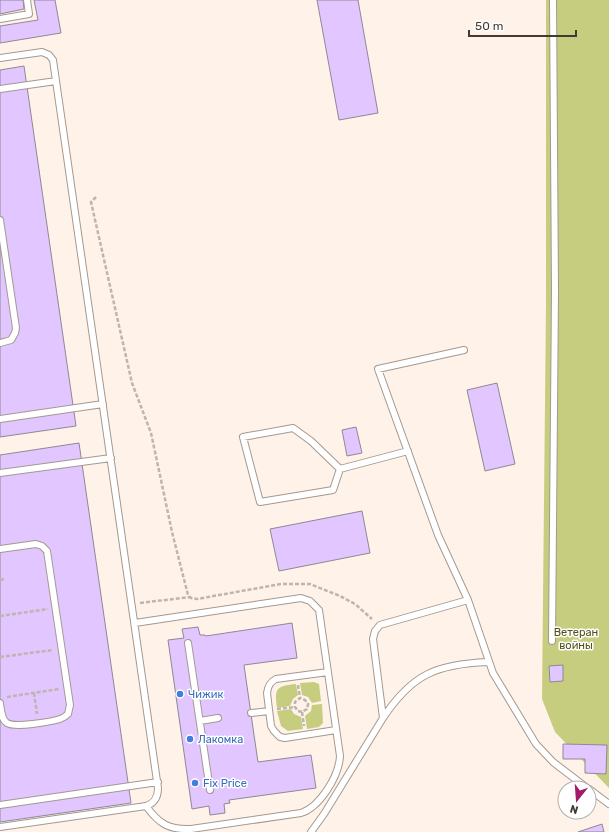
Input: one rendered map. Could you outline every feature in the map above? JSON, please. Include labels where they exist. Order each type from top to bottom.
[{"type":"lane","points":[[0,19],[29,14],[27,0]]},
{"type":"lane","points":[[552,641],[554,292],[553,0]]},
{"type":"lane","points":[[0,58],[38,52],[46,53],[53,60],[158,782],[158,794],[154,802],[146,806],[0,827]]},
{"type":"lane","points":[[0,89],[56,81]]},
{"type":"lane","points":[[0,220],[16,328],[15,333],[10,340],[0,343]]},
{"type":"lane","points":[[464,350],[378,369],[438,535],[468,600],[488,662],[499,685],[536,744],[553,762],[576,780]]},
{"type":"lane","points":[[0,419],[103,404]]},
{"type":"lane","points":[[293,428],[311,441],[340,469],[333,490],[260,502],[242,437],[293,428]]},
{"type":"lane","points":[[340,469],[408,451]]},
{"type":"lane","points":[[0,473],[111,458]]},
{"type":"lane","points":[[0,549],[36,544],[45,548],[48,554],[70,705],[68,714],[61,719],[16,725],[7,723],[2,715],[0,703]]},
{"type":"lane","points":[[135,623],[301,598],[314,604],[319,610],[340,756],[340,763],[337,772],[324,795],[304,812],[183,829],[175,828],[154,818],[146,806]]},
{"type":"lane","points":[[383,718],[373,639],[375,631],[380,625],[468,600]]},
{"type":"lane","points":[[188,643],[210,790]]},
{"type":"lane","points":[[311,832],[324,814],[383,718],[403,691],[424,676],[436,670],[452,665],[488,662]]},
{"type":"lane","points":[[328,672],[276,679],[269,684],[267,693],[271,726],[277,734],[285,738],[336,730]]},
{"type":"lane","points":[[251,713],[269,711]]},
{"type":"lane","points":[[200,721],[218,718]]},
{"type":"lane","points":[[0,805],[158,782]]},
{"type":"lane","points":[[597,795],[609,804]]},
{"type":"path","points":[[96,196],[91,202],[132,383],[151,433],[172,532],[187,592],[190,597]]},
{"type":"path","points":[[0,580],[4,579]]},
{"type":"path","points":[[132,604],[190,597],[197,599],[281,584],[310,584],[340,596],[355,604],[380,625]]},
{"type":"path","points":[[0,616],[56,608]]},
{"type":"path","points":[[0,657],[62,648]]},
{"type":"path","points":[[0,698],[68,688]]},
{"type":"path","points":[[34,693],[38,722]]},
{"type":"path","points":[[295,707],[296,700],[300,698],[305,700],[308,707],[302,712]]},
{"type":"path","points":[[269,711],[295,707]]},
{"type":"path","points":[[295,707],[298,711],[302,712]]},
{"type":"path","points":[[302,712],[306,735]]},
{"type":"green space","name":"Ветеран войны","points":[[546,0],[609,0],[609,788],[555,732],[542,699],[546,303]]},
{"type":"green space","points":[[314,682],[319,684],[321,701],[312,703],[308,697],[302,695],[300,683]]},
{"type":"green space","points":[[296,684],[298,695],[293,699],[290,706],[277,708],[276,696],[278,689]]},
{"type":"green space","points":[[322,704],[323,723],[319,727],[307,729],[305,716],[311,711],[312,705]]},
{"type":"green space","points":[[291,709],[294,714],[301,717],[303,729],[288,731],[281,726],[277,711]]},
{"type":"building","points":[[0,0],[23,0],[24,9],[0,14]]},
{"type":"building","points":[[34,0],[55,0],[61,33],[0,43],[0,26],[38,20]]},
{"type":"building","points":[[317,0],[358,0],[378,113],[339,120]]},
{"type":"building","points":[[24,66],[76,426],[0,437],[0,70]]},
{"type":"building","points":[[497,383],[515,464],[485,471],[467,390]]},
{"type":"building","points":[[356,427],[362,453],[347,456],[342,430]]},
{"type":"building","points":[[79,443],[131,803],[0,822],[0,455]]},
{"type":"building","points":[[362,511],[370,553],[279,571],[270,529]]},
{"type":"building","points":[[292,623],[297,658],[244,665],[254,735],[258,762],[311,755],[316,788],[229,800],[230,803],[224,804],[225,813],[210,815],[209,806],[192,809],[168,640],[184,638],[182,629],[198,627],[200,635],[206,636]]},
{"type":"building","points":[[563,665],[563,681],[550,682],[549,666]]},
{"type":"building","points":[[563,744],[607,745],[606,774],[585,773],[585,759],[563,759]]},
{"type":"building","points":[[602,824],[604,832],[578,832]]},
{"type":"place","name":"Чижик","points":[[180,694]]},
{"type":"place","name":"Лакомка","points":[[190,739]]},
{"type":"place","name":"Fix Price","points":[[195,783]]}]
